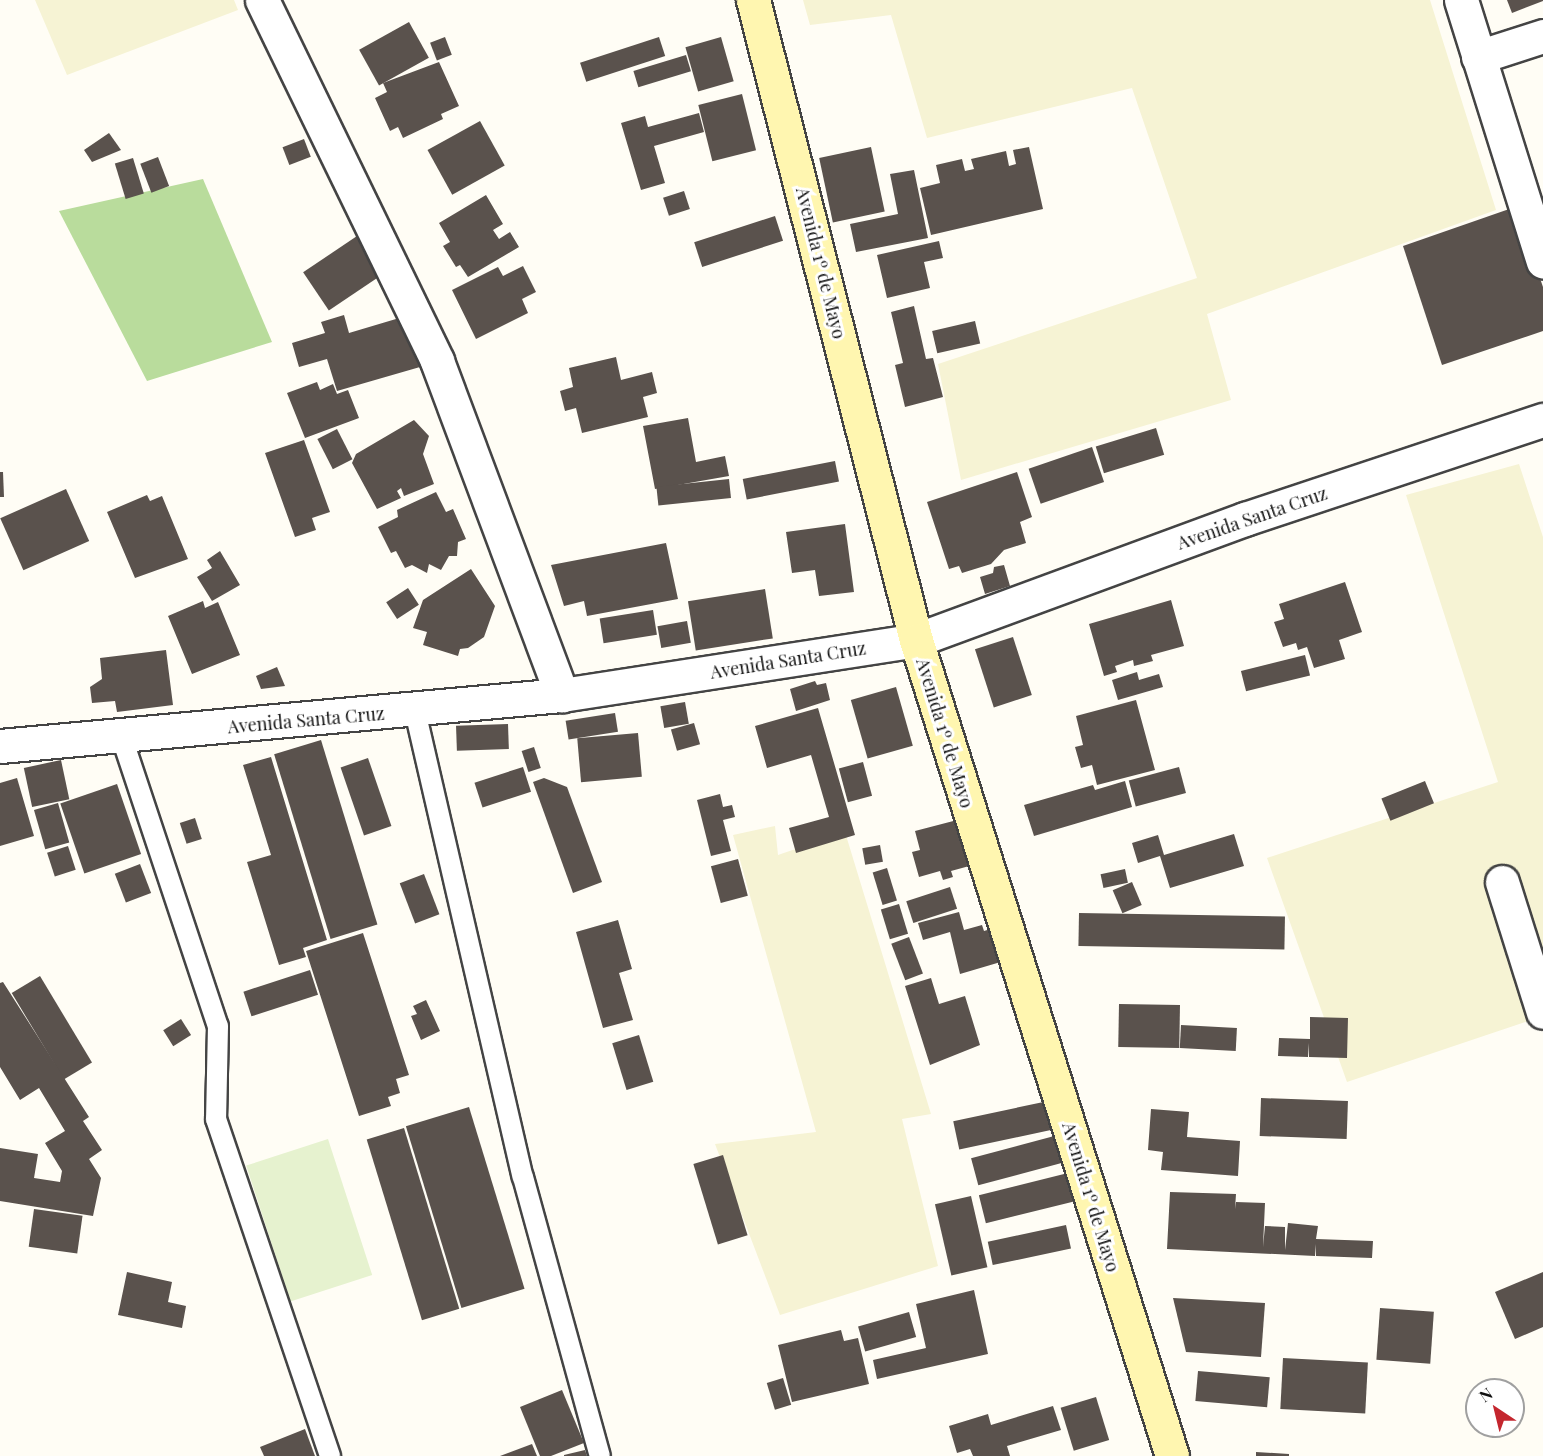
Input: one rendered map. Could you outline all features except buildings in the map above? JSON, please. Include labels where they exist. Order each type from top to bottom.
[{"type":"main road","name":"Avenida 1º de Mayo","points":[[753,0],[916,639],[1172,1456]]},
{"type":"street","points":[[262,0],[437,361],[562,695]]},
{"type":"street","points":[[1461,0],[1543,261]]},
{"type":"street","points":[[1478,57],[1543,36]]},
{"type":"street","name":"Avenida Santa Cruz","points":[[0,746],[416,711],[562,695],[916,639],[1245,519],[1543,420]]},
{"type":"street","points":[[1502,882],[1543,1012]]},
{"type":"lane","points":[[416,711],[523,1177],[600,1456]]},
{"type":"lane","points":[[121,735],[218,1026],[216,1119],[330,1456]]},
{"type":"shaded area","points":[[35,0],[234,0],[238,10],[67,75]]},
{"type":"shaded area","points":[[803,0],[1430,0],[1496,210],[1207,314],[1231,400],[961,480],[938,364],[1197,278],[1132,88],[927,138],[891,15],[810,25]]},
{"type":"shaded area","points":[[1519,464],[1543,537],[1543,1016],[1347,1082],[1267,858],[1498,782],[1406,495]]},
{"type":"shaded area","points":[[775,826],[778,855],[845,832],[931,1114],[902,1119],[938,1266],[780,1315],[715,1144],[816,1132],[733,835]]},
{"type":"green space","points":[[203,179],[272,342],[147,381],[59,211]]},
{"type":"green space","points":[[328,1139],[372,1275],[290,1302],[246,1166]]}]
